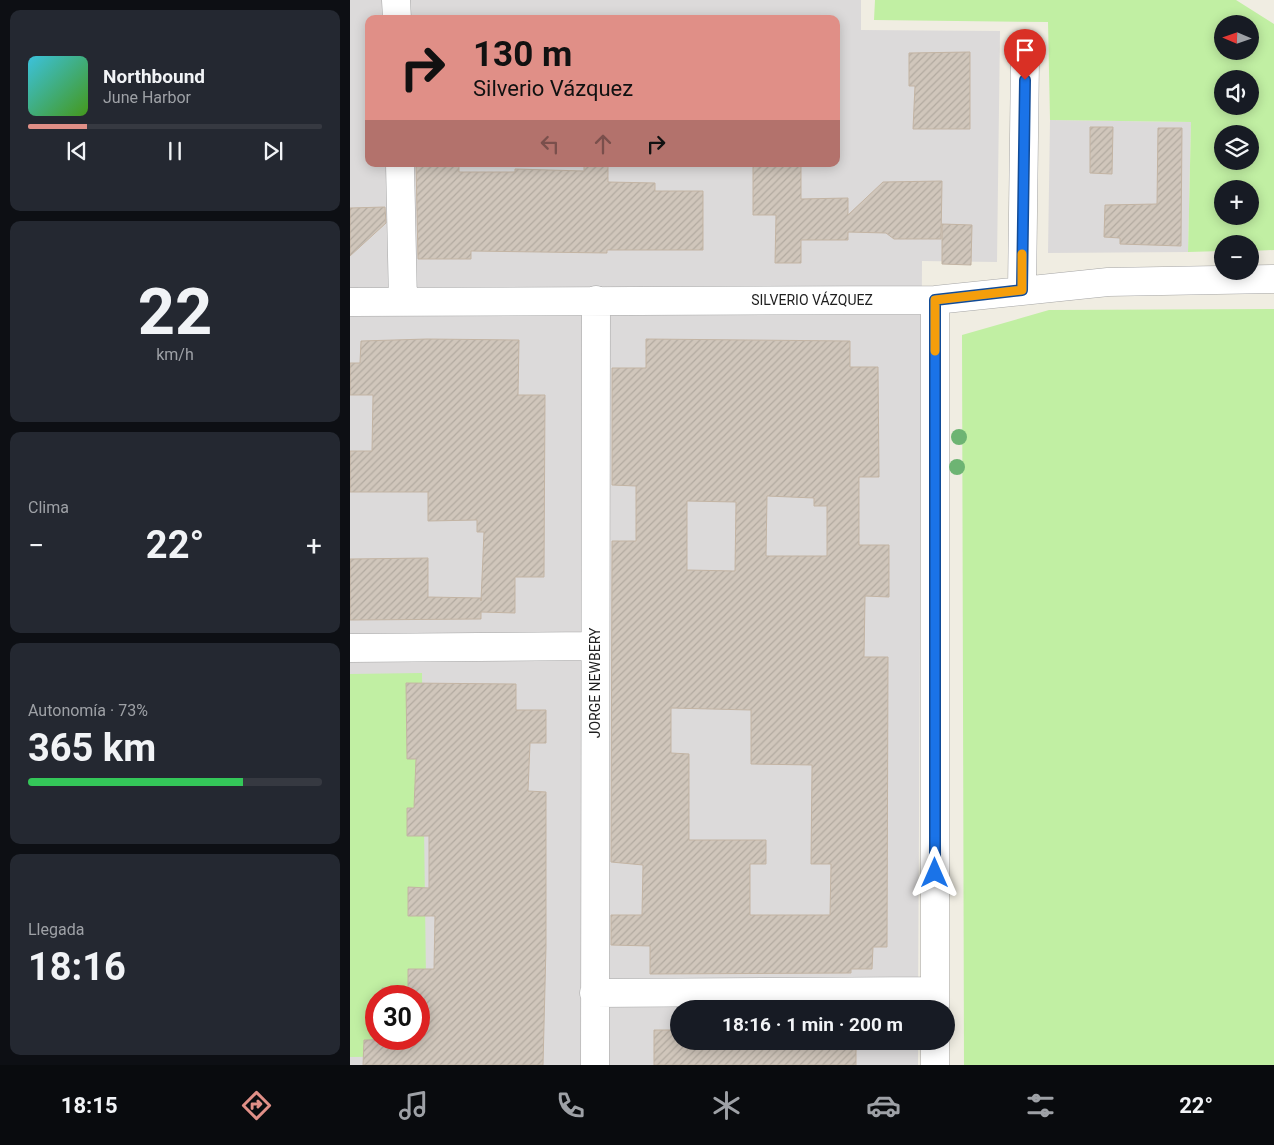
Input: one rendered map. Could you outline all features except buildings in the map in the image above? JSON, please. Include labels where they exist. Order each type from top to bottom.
[{"type":"street","points":[[396,0],[397,15]]},
{"type":"street","points":[[1022,290],[1025,60]]},
{"type":"street","points":[[400,167],[403,302]]},
{"type":"street","name":"SILVERIO VÁZQUEZ","points":[[350,302],[935,300],[1108,282],[1274,279]]},
{"type":"street","name":"JORGE NEWBERY","points":[[595,1065],[596,300]]},
{"type":"street","points":[[594,993],[935,1000],[935,300]]},
{"type":"street","points":[[350,648],[595,646]]},
{"type":"street","points":[[935,1050],[935,1065]]},
{"type":"shaded area","points":[[350,0],[861,0],[861,30],[1000,31],[997,262],[922,261],[918,1000],[670,1000],[670,1050],[918,1050],[918,1065],[350,1065]]},
{"type":"shaded area","points":[[1050,120],[1191,122],[1188,252],[1048,253]]},
{"type":"green space","points":[[875,0],[1236,0],[1274,24],[1274,250],[1259,251],[1259,235],[1214,235],[1214,251],[1188,252],[1191,122],[1050,120],[1048,22],[874,20]]},
{"type":"green space","points":[[1274,309],[1274,1065],[964,1065],[962,335],[1049,310]]},
{"type":"green space","points":[[422,673],[426,985],[365,985],[365,1050],[427,1050],[427,1056],[350,1057],[350,674]]},
{"type":"slow traffic","points":[[935,351],[935,300],[1022,290],[1022,254]]},
{"type":"route","points":[[935,873],[935,300],[1022,290],[1025,80]]}]
